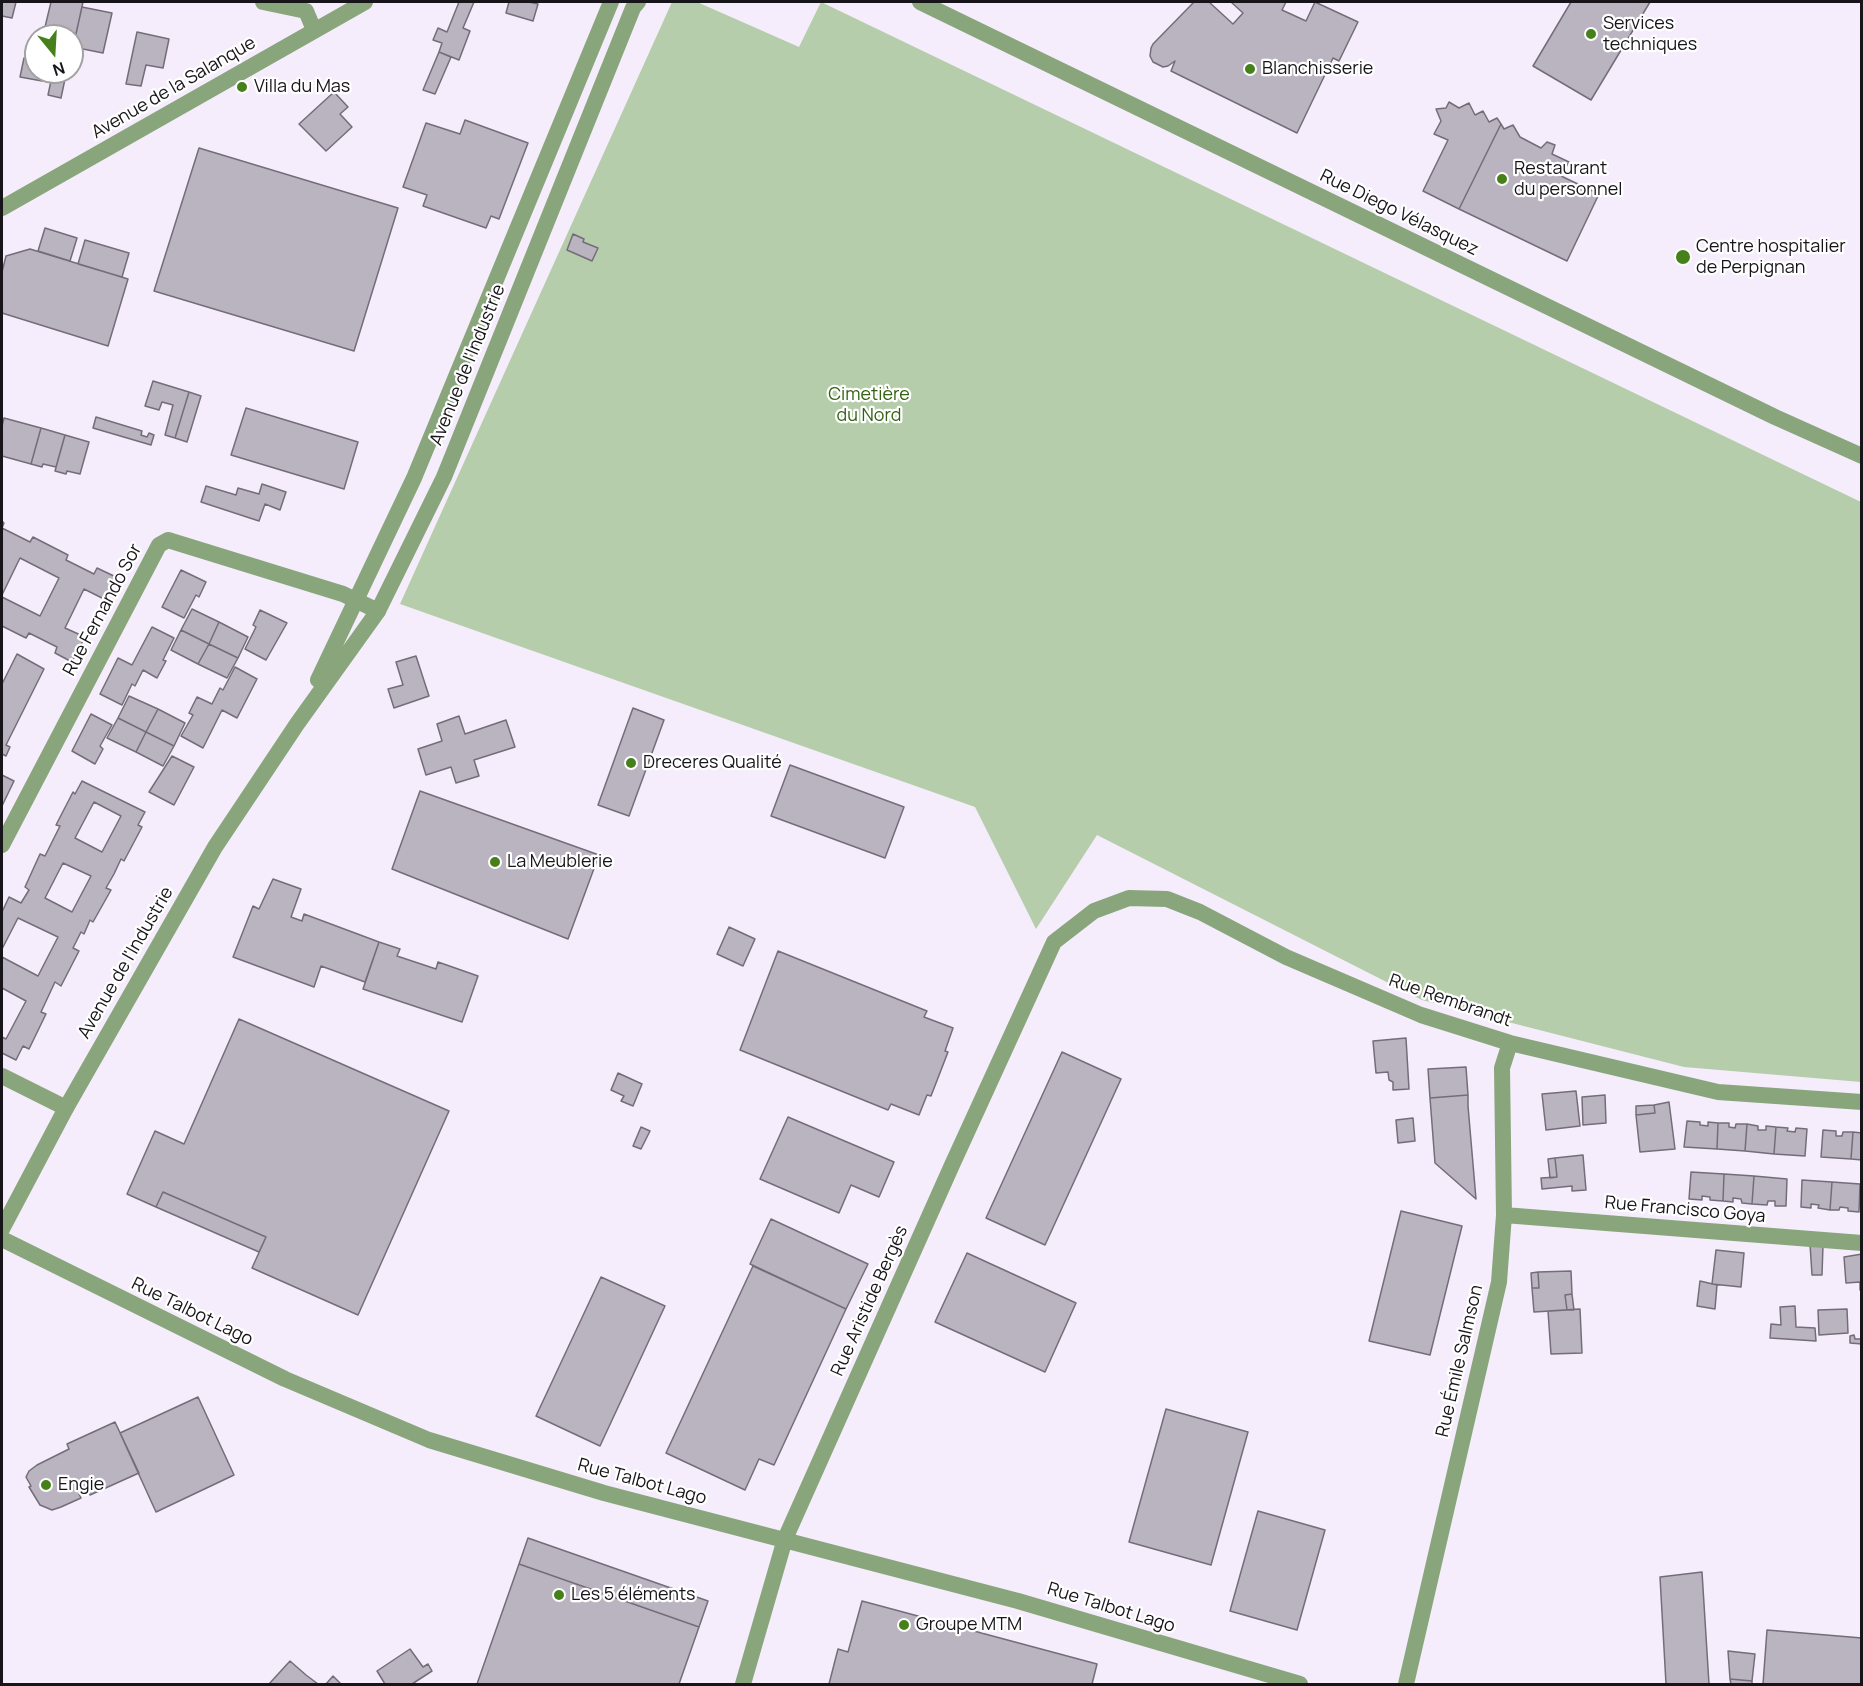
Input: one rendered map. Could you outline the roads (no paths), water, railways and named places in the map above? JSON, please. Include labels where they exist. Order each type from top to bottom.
[{"type":"street","points":[[263,2],[306,11],[314,30]]},
{"type":"street","name":"Avenue de la Salanque","points":[[2,207],[365,2]]},
{"type":"street","name":"Avenue de l'Industrie","points":[[297,724],[414,477],[611,2]]},
{"type":"street","name":"Avenue de l'Industrie","points":[[3,1222],[215,847],[297,724],[378,610],[444,477],[633,8],[638,2]]},
{"type":"street","name":"Rue Diego Vélasquez","points":[[920,2],[1775,417],[1862,456]]},
{"type":"street","points":[[454,380],[479,391]]},
{"type":"street","name":"Rue Fernando Sor","points":[[2,845],[159,545],[168,540],[343,594],[356,602],[378,610]]},
{"type":"street","name":"Rue Rembrandt","points":[[1054,942],[1094,911],[1129,898],[1167,899],[1200,912],[1286,957],[1421,1015],[1510,1043],[1718,1092],[1862,1102]]},
{"type":"street","name":"Rue Aristide Bergès","points":[[743,1684],[784,1539],[1054,942]]},
{"type":"street","name":"Rue Émile Salmson","points":[[1406,1684],[1499,1282],[1504,1215],[1502,1068],[1510,1043]]},
{"type":"street","points":[[2,1076],[66,1108]]},
{"type":"street","name":"Rue Francisco Goya","points":[[1504,1215],[1862,1243]]},
{"type":"street","name":"Rue Talbot Lago","points":[[2,1239],[285,1379],[429,1440],[604,1493],[1018,1601],[1300,1684]]},
{"type":"place","name":"Services techniques","points":[[1591,34]]},
{"type":"place","name":"Blanchisserie","points":[[1250,69]]},
{"type":"place","name":"Villa du Mas","points":[[242,87]]},
{"type":"place","name":"Restaurant du personnel","points":[[1502,179]]},
{"type":"place","name":"Centre hospitalier de Perpignan","points":[[1683,257]]},
{"type":"place","name":"Dreceres Qualité","points":[[631,763]]},
{"type":"place","name":"La Meublerie","points":[[495,862]]},
{"type":"place","name":"Engie","points":[[46,1485]]},
{"type":"place","name":"Les 5 éléments","points":[[559,1595]]},
{"type":"place","name":"Groupe MTM","points":[[904,1625]]},
{"type":"park label","name":"Cimetière du Nord","points":[[869,405]]}]
